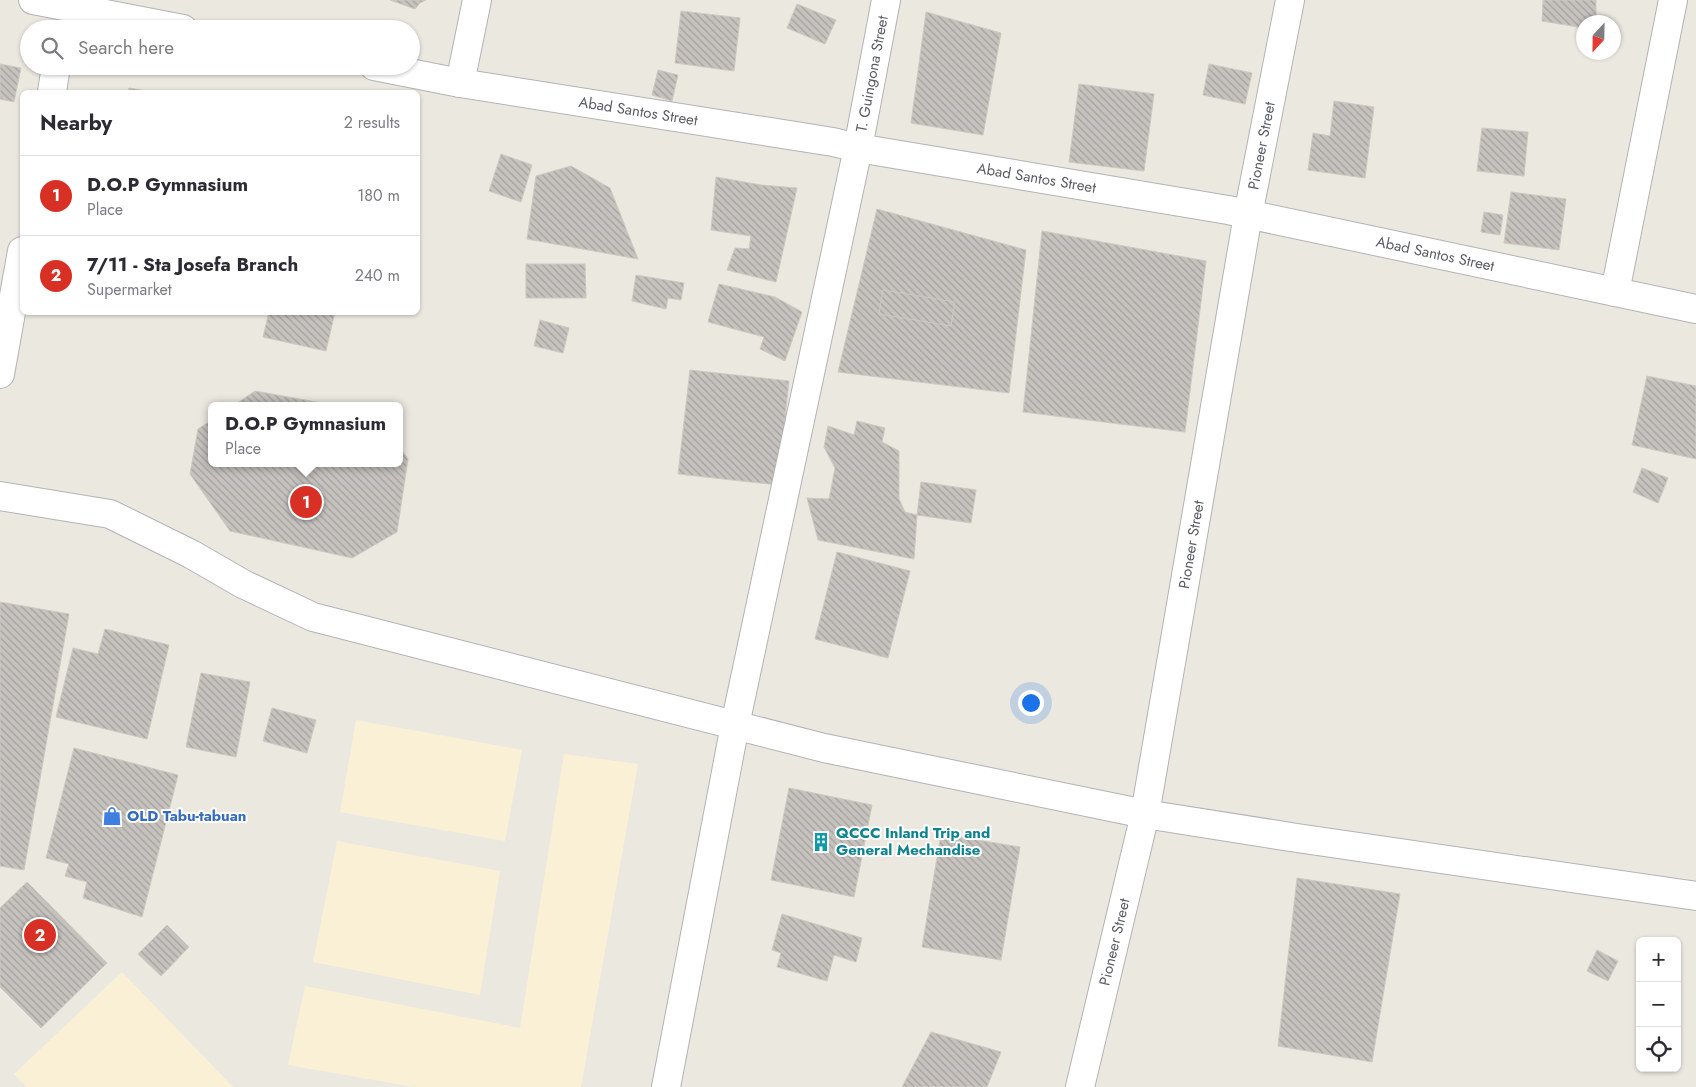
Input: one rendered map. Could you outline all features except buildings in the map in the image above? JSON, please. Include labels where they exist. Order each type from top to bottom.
[{"type":"street","points":[[33,0],[66,12],[121,20]]},
{"type":"street","points":[[460,83],[477,0]]},
{"type":"street","name":"T. Guingona Street","points":[[666,1087],[735,724],[858,148],[886,0]]},
{"type":"street","name":"Pioneer Street","points":[[1080,1087],[1145,814],[1248,215],[1290,0]]},
{"type":"street","points":[[1615,292],[1673,0]]},
{"type":"street","points":[[52,90],[55,75]]},
{"type":"street","name":"Abad Santos Street","points":[[420,75],[823,141],[1248,215],[1696,309]]},
{"type":"street","points":[[0,374],[20,262]]},
{"type":"street","points":[[0,496],[110,514],[191,554],[243,584],[313,617],[824,748],[1145,814],[1696,896]]},
{"type":"shaded area","points":[[356,720],[522,750],[505,841],[340,812]]},
{"type":"shaded area","points":[[564,754],[638,764],[581,1087],[414,1087],[288,1065],[305,986],[520,1028]]},
{"type":"shaded area","points":[[337,841],[500,871],[480,995],[313,962]]},
{"type":"shaded area","points":[[122,972],[233,1087],[27,1087],[14,1074]]},
{"type":"place","name":"D.O.P Gymnasium","points":[[306,502]]},
{"type":"place","name":"OLD Tabu-tabuan","points":[[112,816]]},
{"type":"place","name":"QCCC Inland Trip and General Mechandise","points":[[821,842]]},
{"type":"place","name":"7/11 - Sta Josefa Branch","points":[[40,935]]}]
